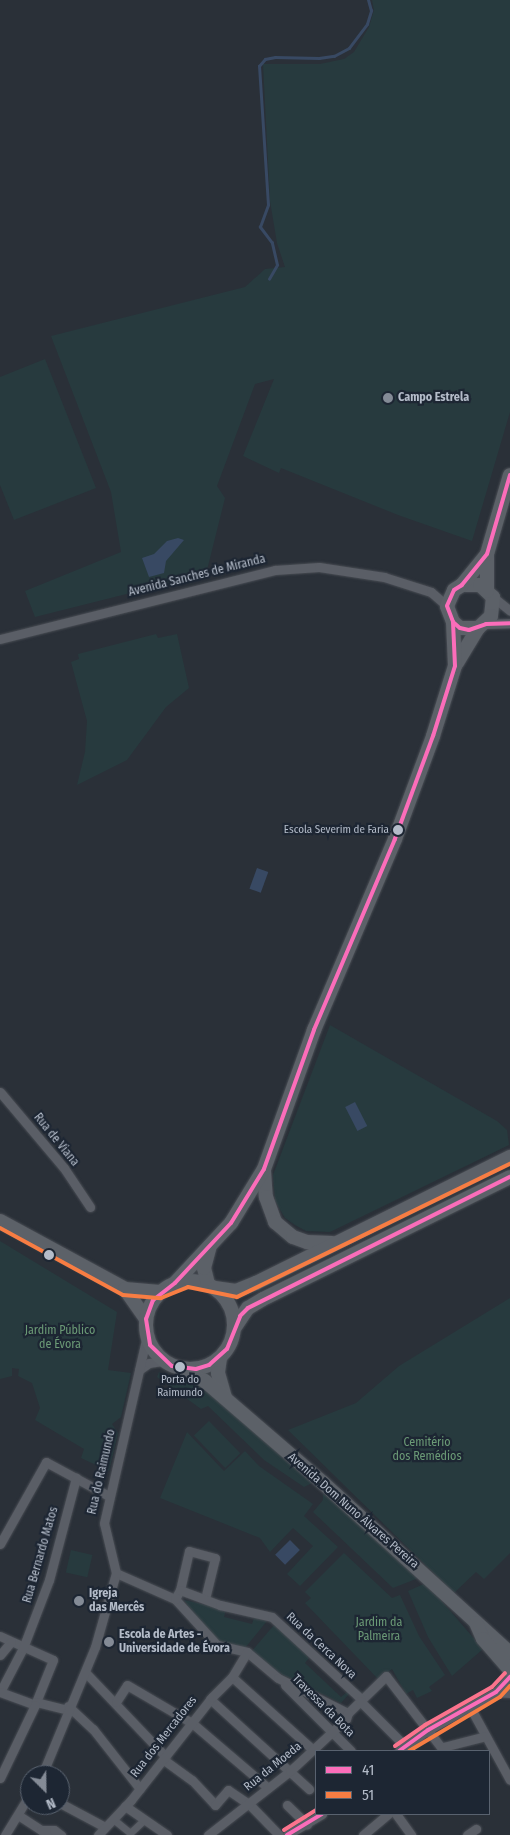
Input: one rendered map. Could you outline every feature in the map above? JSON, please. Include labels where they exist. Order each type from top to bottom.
[{"type":"main road","points":[[510,475],[486,554],[491,616],[455,666],[398,831],[314,1030],[264,1169],[244,1204],[175,1283],[160,1292],[151,1304],[146,1319],[146,1335],[156,1354],[164,1361],[183,1369],[196,1369],[220,1358],[230,1344],[234,1327],[248,1308],[510,1177]]},
{"type":"main road","points":[[455,666],[453,622],[447,606],[458,587],[486,554]]},
{"type":"main road","points":[[458,587],[471,583],[490,594]]},
{"type":"main road","points":[[453,622],[469,630],[482,626]]},
{"type":"main road","points":[[175,1283],[197,1281],[236,1290],[510,1157]]},
{"type":"main road","points":[[264,1169],[266,1198],[275,1222],[293,1237],[307,1242],[338,1242]]},
{"type":"main road","points":[[0,1221],[125,1288],[160,1292]]},
{"type":"main road","points":[[211,1243],[204,1268],[212,1286],[230,1305],[234,1327]]},
{"type":"main road","points":[[125,1288],[146,1319]]},
{"type":"main road","points":[[220,1358],[220,1385],[228,1404]]},
{"type":"main road","name":"Avenida Dom Nuno Álvares Pereira","points":[[183,1369],[205,1381],[228,1404],[322,1482],[476,1623],[505,1643],[510,1653]]},
{"type":"main road","name":"Avenida Dom Nuno Álvares Pereira","points":[[476,1623],[483,1639],[510,1670]]},
{"type":"street","name":"Avenida Sanches de Miranda","points":[[0,639],[275,570],[319,567],[384,576],[432,592],[447,606]]},
{"type":"street","name":"Avenida Sanches de Miranda","points":[[432,592],[458,587]]},
{"type":"street","points":[[490,594],[510,611]]},
{"type":"street","points":[[482,626],[510,623]]},
{"type":"street","name":"Rua de Viana","points":[[0,1092],[64,1168],[90,1206]]},
{"type":"street","name":"Rua do Raimundo","points":[[116,1573],[104,1531],[109,1496],[146,1335]]},
{"type":"street","points":[[139,1370],[149,1363],[164,1361]]},
{"type":"street","points":[[0,1544],[46,1462],[109,1496]]},
{"type":"street","name":"Rua Bernardo Matos","points":[[0,1692],[23,1648],[49,1580],[76,1478]]},
{"type":"street","points":[[205,1599],[215,1558],[189,1552],[178,1594],[210,1641],[247,1652],[278,1678],[348,1713]]},
{"type":"street","points":[[46,1765],[68,1708],[85,1672],[116,1573]]},
{"type":"street","name":"Rua da Cerca Nova","points":[[116,1573],[178,1594],[205,1599],[272,1617],[360,1700],[402,1749]]},
{"type":"street","points":[[0,1636],[53,1660],[36,1704],[3,1765],[0,1778]]},
{"type":"street","points":[[0,1655],[11,1642]]},
{"type":"street","name":"Rua dos Mercadores","points":[[98,1835],[165,1758],[210,1699],[232,1677],[247,1652]]},
{"type":"street","points":[[85,1672],[116,1702],[165,1758],[192,1780],[215,1805],[228,1790],[247,1804],[279,1835]]},
{"type":"street","name":"Rua da Moeda","points":[[208,1835],[290,1771],[332,1733],[360,1700],[386,1676],[428,1730]]},
{"type":"street","points":[[232,1677],[313,1750]]},
{"type":"street","name":"Travessa da Bota","points":[[278,1678],[350,1750]]},
{"type":"street","points":[[402,1749],[428,1730],[496,1692],[510,1678]]},
{"type":"street","points":[[116,1702],[127,1685],[192,1723],[268,1788]]},
{"type":"street","points":[[0,1692],[36,1704],[68,1708],[93,1729],[140,1788]]},
{"type":"street","points":[[496,1692],[510,1692]]},
{"type":"street","points":[[210,1699],[309,1789]]},
{"type":"street","points":[[470,1707],[510,1780]]},
{"type":"street","points":[[428,1730],[443,1749],[486,1736]]},
{"type":"street","points":[[287,1805],[306,1824]]},
{"type":"street","points":[[125,1806],[164,1832]]},
{"type":"street","points":[[70,1809],[105,1827]]},
{"type":"street","points":[[5,1835],[20,1812]]},
{"type":"street","points":[[18,1815],[41,1830],[54,1830],[61,1835]]},
{"type":"street","points":[[287,1835],[320,1815]]},
{"type":"street","points":[[363,1835],[387,1815]]},
{"type":"street","points":[[397,1815],[410,1835]]},
{"type":"street","points":[[113,1819],[130,1833],[144,1820]]},
{"type":"street","points":[[467,1835],[476,1829]]},
{"type":"street","points":[[153,1835],[164,1832]]},
{"type":"green space","points":[[372,0],[510,0],[510,412],[472,541],[398,515],[281,468],[279,473],[243,456],[274,379],[255,384],[217,486],[225,498],[206,574],[35,617],[25,591],[121,552],[111,492],[51,336],[245,287],[265,269],[285,267],[277,243],[270,201],[263,64],[320,64],[344,59],[354,52],[369,27],[374,10]]},
{"type":"green space","points":[[45,359],[96,488],[14,520],[0,485],[0,377]]},
{"type":"green space","points":[[156,634],[158,638],[177,634],[189,688],[166,707],[127,760],[77,785],[85,752],[87,721],[71,662],[79,659],[78,654]]},
{"type":"green space","points":[[330,1025],[497,1121],[507,1130],[509,1145],[330,1232],[306,1231],[295,1225],[285,1218],[275,1201],[273,1175]]},
{"type":"green space","name":"Jardim Público de Évora","points":[[0,1241],[117,1312],[108,1370],[131,1373],[121,1417],[112,1424],[118,1433],[109,1471],[81,1458],[84,1449],[35,1420],[40,1408],[32,1383],[18,1376],[19,1369],[12,1368],[12,1376],[0,1379]]},
{"type":"green space","name":"Cemitério dos Remédios","points":[[510,1298],[510,1553],[484,1579],[476,1572],[454,1593],[288,1430],[356,1403],[399,1366]]},
{"type":"green space","points":[[159,1372],[173,1381],[191,1380],[206,1389],[312,1483],[304,1487],[264,1460],[208,1406],[201,1409],[157,1377]]},
{"type":"green space","points":[[209,1421],[240,1453],[225,1468],[194,1436]]},
{"type":"green space","points":[[187,1432],[224,1471],[245,1451],[259,1466],[313,1504],[304,1516],[338,1547],[300,1586],[287,1574],[313,1546],[293,1528],[270,1552],[260,1538],[160,1498]]},
{"type":"green space","points":[[323,1493],[387,1545],[421,1577],[393,1588],[313,1512],[323,1500]]},
{"type":"green space","points":[[71,1550],[92,1555],[87,1577],[66,1572]]},
{"type":"green space","name":"Jardim da Palmeira","points":[[344,1553],[392,1598],[400,1595],[419,1636],[445,1675],[429,1687],[432,1691],[417,1698],[413,1690],[406,1694],[392,1669],[378,1679],[305,1603],[311,1598],[305,1592]]},
{"type":"green space","points":[[426,1583],[483,1649],[452,1676],[428,1637],[408,1591]]},
{"type":"green space","points":[[184,1600],[226,1609],[224,1617],[252,1624],[254,1618],[267,1621],[245,1648],[213,1639]]},
{"type":"green space","points":[[274,1625],[310,1657],[305,1663],[341,1697],[347,1692],[349,1694],[341,1703],[277,1672],[251,1652]]},
{"type":"water","points":[[178,538],[184,540],[166,561],[164,573],[149,577],[142,558],[154,554],[167,541]]},
{"type":"water","points":[[257,868],[268,872],[261,893],[249,889]]},
{"type":"water","points":[[355,1102],[367,1126],[357,1131],[345,1107]]},
{"type":"water","points":[[290,1540],[300,1550],[285,1565],[275,1555]]},
{"type":"waterway","points":[[269,279],[277,265],[272,243],[260,227],[268,205],[259,66],[265,59],[275,57],[319,58],[334,56],[349,48],[367,24],[371,11],[368,0]]},
{"type":"transit line","name":"41","points":[[510,475],[487,554],[462,585],[454,590],[447,606],[453,622],[460,628],[469,630],[486,624],[510,623]]},
{"type":"transit line","name":"41","points":[[453,622],[455,666],[433,736],[395,839],[314,1030],[264,1169],[231,1223],[175,1283],[153,1300],[146,1319],[150,1345],[172,1366],[196,1369],[209,1365],[227,1349],[240,1316],[248,1308],[510,1177]]},
{"type":"transit line","name":"51","points":[[0,1228],[123,1295],[161,1298],[188,1287],[237,1297],[510,1164]]},
{"type":"transit line","points":[[395,1746],[425,1725],[492,1687],[505,1673]]},
{"type":"transit line","name":"41","points":[[400,1750],[428,1730],[496,1692],[510,1677]]},
{"type":"transit line","name":"51","points":[[411,1750],[500,1697],[510,1686]]},
{"type":"transit line","points":[[284,1830],[315,1811]]},
{"type":"transit line","name":"41","points":[[287,1835],[320,1815]]},
{"type":"place","name":"Campo Estrela","points":[[388,398]]},
{"type":"place","name":"Escola Severim de Faria","points":[[398,830]]},
{"type":"place","name":"Porta do Raimundo","points":[[180,1367]]},
{"type":"place","name":"Igreja das Mercês","points":[[79,1601]]},
{"type":"place","name":"Escola de Artes - Universidade de Évora","points":[[109,1642]]}]
